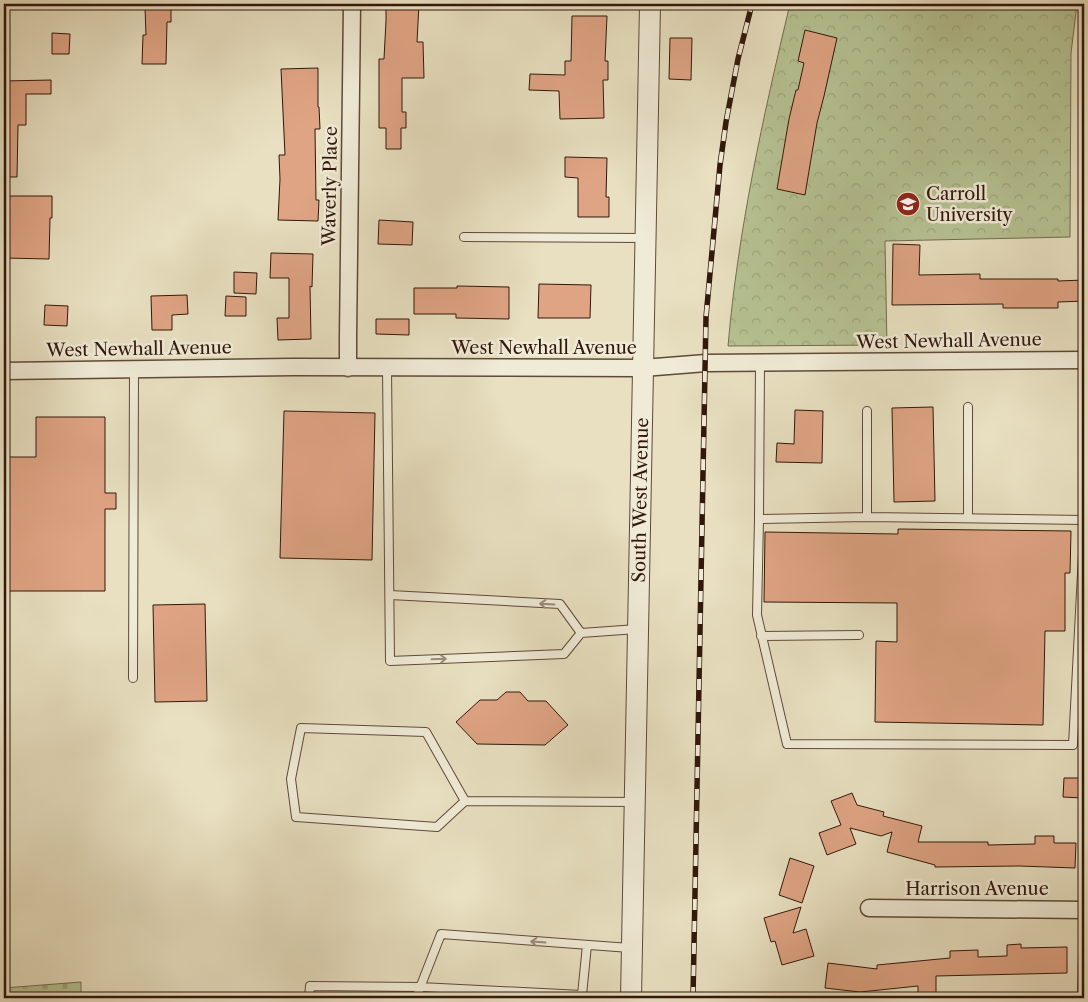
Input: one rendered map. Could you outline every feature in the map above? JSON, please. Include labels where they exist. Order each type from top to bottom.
[{"type":"street","name":"Waverly Place","points":[[348,368],[352,4]]},
{"type":"street","name":"South West Avenue","points":[[631,998],[650,4]]},
{"type":"street","name":"West Newhall Avenue","points":[[4,371],[643,368],[706,363],[760,362],[1084,360]]},
{"type":"street","name":"Harrison Avenue","points":[[868,908],[1084,910]]},
{"type":"lane","points":[[464,237],[646,238]]},
{"type":"lane","points":[[760,362],[757,615],[786,744],[1073,745],[1084,535]]},
{"type":"lane","points":[[387,368],[390,661],[564,654],[581,633],[638,629]]},
{"type":"lane","points":[[133,678],[134,369]]},
{"type":"lane","points":[[968,407],[968,518]]},
{"type":"lane","points":[[867,411],[867,517]]},
{"type":"lane","points":[[759,519],[867,517],[1084,520]]},
{"type":"lane","points":[[390,596],[560,604],[581,633]]},
{"type":"lane","points":[[761,636],[859,635]]},
{"type":"lane","points":[[465,801],[426,732],[302,728],[290,779],[296,817],[437,827],[465,801],[634,802]]},
{"type":"lane","points":[[1082,998],[1084,910]]},
{"type":"lane","points":[[416,998],[441,934],[632,949]]},
{"type":"lane","points":[[309,998],[310,986],[420,987],[582,995],[587,945]]},
{"type":"green space","name":"Carroll University","points":[[790,4],[1077,4],[1071,53],[1070,237],[885,241],[887,345],[728,346],[732,303],[745,217],[770,89]]},
{"type":"green space","points":[[81,982],[81,998],[4,998],[4,988]]},
{"type":"building","points":[[386,4],[419,4],[417,42],[423,42],[424,78],[402,78],[402,112],[406,112],[406,128],[401,128],[401,149],[386,149],[386,128],[379,128],[379,59],[384,59]]},
{"type":"building","points":[[171,7],[171,22],[167,22],[166,64],[142,64],[143,35],[146,35],[145,8]]},
{"type":"building","points":[[572,16],[607,16],[605,61],[608,61],[608,80],[603,80],[604,118],[560,119],[559,91],[529,90],[530,74],[565,75],[565,61],[571,61]]},
{"type":"building","points":[[805,30],[837,38],[817,123],[805,195],[777,189],[789,119],[804,63],[798,61]]},
{"type":"building","points":[[52,33],[70,34],[69,54],[52,54]]},
{"type":"building","points":[[670,38],[692,38],[691,80],[669,79]]},
{"type":"building","points":[[318,68],[320,129],[315,129],[316,200],[319,200],[318,221],[278,220],[279,155],[285,155],[281,69]]},
{"type":"building","points":[[51,80],[51,94],[26,94],[26,125],[18,125],[17,177],[4,177],[4,81]]},
{"type":"building","points":[[565,157],[607,158],[606,197],[609,197],[609,217],[578,217],[578,178],[565,177]]},
{"type":"building","points":[[4,196],[52,196],[49,259],[4,258]]},
{"type":"building","points":[[379,220],[413,222],[412,245],[378,244]]},
{"type":"building","points":[[893,244],[920,245],[919,275],[980,274],[980,279],[1084,280],[1084,301],[1058,302],[1058,308],[1003,308],[1003,304],[892,305]]},
{"type":"building","points":[[271,253],[313,254],[312,287],[310,286],[311,339],[278,340],[277,318],[289,318],[289,278],[270,278]]},
{"type":"building","points":[[234,272],[257,273],[256,294],[234,293]]},
{"type":"building","points":[[539,284],[591,285],[590,318],[538,318]]},
{"type":"building","points":[[457,286],[509,287],[509,319],[456,318],[456,314],[414,314],[414,288],[457,288]]},
{"type":"building","points":[[187,295],[188,314],[172,315],[172,330],[152,330],[151,296]]},
{"type":"building","points":[[226,296],[246,297],[246,316],[225,316]]},
{"type":"building","points":[[45,305],[68,306],[67,326],[44,325]]},
{"type":"building","points":[[376,319],[409,319],[409,335],[376,334]]},
{"type":"building","points":[[933,407],[935,501],[894,502],[892,408]]},
{"type":"building","points":[[795,410],[823,411],[822,463],[776,462],[777,443],[794,444]]},
{"type":"building","points":[[284,411],[375,413],[372,560],[280,558]]},
{"type":"building","points":[[36,417],[105,417],[105,493],[116,493],[116,509],[105,509],[105,591],[4,591],[4,504],[9,504],[9,457],[36,457]]},
{"type":"building","points":[[898,529],[1071,531],[1070,573],[1065,573],[1065,631],[1045,631],[1043,725],[875,722],[876,641],[897,642],[897,603],[764,602],[765,532],[898,534]]},
{"type":"building","points":[[205,604],[207,701],[155,702],[153,605]]},
{"type":"building","points":[[506,692],[520,692],[528,701],[546,701],[568,725],[545,745],[477,744],[456,722],[480,700],[497,700]]},
{"type":"building","points":[[1064,778],[1083,778],[1082,798],[1063,797]]},
{"type":"building","points":[[852,793],[857,805],[884,812],[883,816],[922,826],[918,842],[988,842],[988,845],[1035,844],[1035,836],[1054,836],[1054,843],[1076,843],[1075,868],[1020,866],[935,867],[935,865],[887,852],[892,832],[881,836],[850,828],[856,844],[827,855],[819,833],[841,825],[831,801]]},
{"type":"building","points":[[790,858],[814,866],[802,903],[779,895]]},
{"type":"building","points":[[801,907],[793,933],[806,929],[814,956],[782,965],[775,941],[771,942],[764,918]]},
{"type":"building","points":[[1021,944],[1021,948],[1067,947],[1067,973],[936,976],[936,998],[918,998],[918,986],[860,992],[825,988],[828,963],[877,969],[877,965],[950,958],[950,951],[978,950],[978,957],[1007,956],[1007,945]]},
{"type":"railway","points":[[693,998],[706,317],[720,165],[726,122],[738,59],[752,4]]},
{"type":"place","name":"Carroll University","points":[[908,204]]}]
